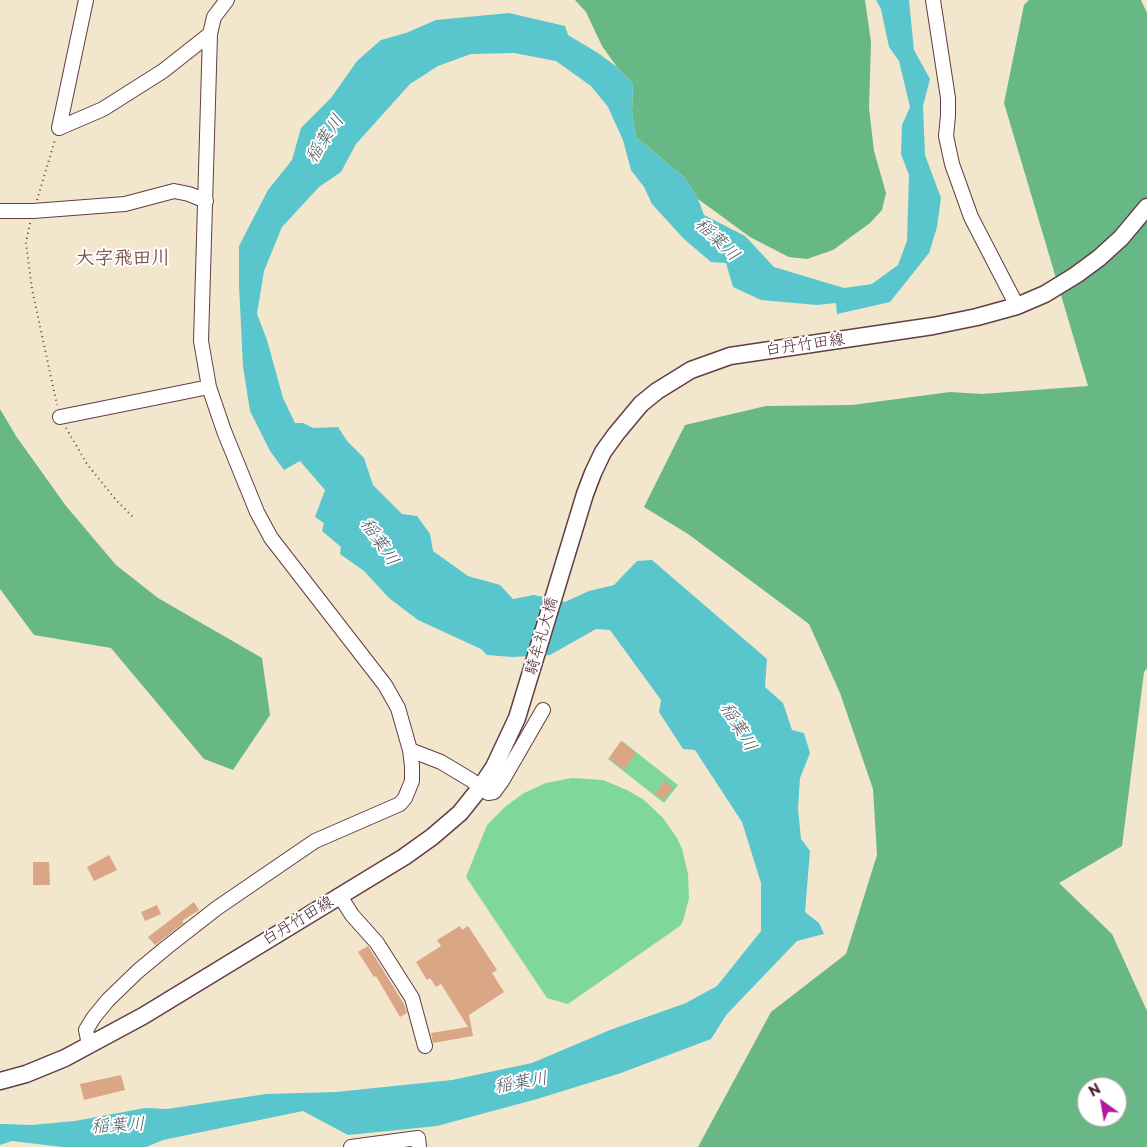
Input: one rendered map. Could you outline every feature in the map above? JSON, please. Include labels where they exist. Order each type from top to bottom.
[{"type":"main road","name":"白丹竹田線","points":[[556,586],[585,494],[603,452],[641,404],[657,391],[682,375],[708,363],[730,356],[933,326],[1017,306],[1045,294],[1099,258],[1121,238],[1147,207]]},
{"type":"main road","name":"騎牟礼大橋","points":[[527,686],[556,586]]},
{"type":"main road","name":"白丹竹田線","points":[[0,1081],[34,1071],[65,1058],[143,1016],[404,857],[432,837],[460,813],[480,788],[504,748],[517,718],[527,686]]},
{"type":"street","points":[[59,128],[86,0]]},
{"type":"street","points":[[89,1045],[86,1030],[94,1017],[108,1000],[138,971],[167,947],[224,903],[315,841],[403,801],[412,781],[410,750],[398,708],[385,685],[272,538],[257,512],[224,431],[209,387],[201,341],[210,34],[214,17],[227,0]]},
{"type":"street","points":[[934,0],[948,98],[946,136],[952,164],[971,217],[1017,306]]},
{"type":"street","points":[[59,128],[103,109],[162,71],[210,34]]},
{"type":"street","points":[[0,211],[33,211],[126,204],[174,191],[189,194],[206,201]]},
{"type":"street","points":[[60,417],[209,387]]},
{"type":"street","points":[[410,750],[441,762],[488,793],[494,792],[543,710]]},
{"type":"street","points":[[340,896],[352,915],[377,943],[412,998],[425,1046]]},
{"type":"street","points":[[351,1147],[418,1138],[420,1147]]},
{"type":"path","points":[[59,128],[33,211],[26,243],[32,288],[60,417],[87,464],[116,500],[133,517]]},
{"type":"green space","points":[[575,0],[865,0],[871,42],[869,108],[874,151],[886,193],[882,210],[870,223],[833,250],[807,259],[789,257],[750,237],[698,199],[685,178],[636,137],[632,112],[633,84],[617,67],[602,46],[586,12]]},
{"type":"green space","points":[[1029,0],[1141,0],[1147,13],[1147,668],[1144,672],[1122,846],[1059,883],[1112,934],[1147,1011],[1147,1147],[698,1147],[771,1012],[846,954],[877,855],[873,789],[840,693],[809,624],[688,534],[644,507],[685,425],[766,406],[852,405],[950,392],[982,394],[1088,386],[1004,103],[1024,5]]},
{"type":"green space","points":[[0,409],[16,436],[66,506],[116,565],[158,598],[262,658],[270,715],[233,770],[204,759],[111,648],[34,635],[0,589]]},
{"type":"green space","points":[[622,741],[678,785],[664,803],[608,759]]},
{"type":"green space","points":[[572,778],[603,780],[627,790],[644,800],[663,818],[682,849],[688,874],[689,898],[680,926],[568,1004],[547,998],[466,877],[487,825],[506,806],[524,793],[546,783]]},
{"type":"water","name":"稲葉川","points":[[876,0],[909,0],[914,50],[930,79],[923,106],[925,155],[941,198],[937,227],[929,253],[890,302],[837,314],[836,303],[817,305],[761,300],[733,287],[726,263],[711,262],[684,239],[652,204],[644,187],[631,170],[623,140],[608,107],[591,86],[556,61],[514,53],[471,54],[438,66],[410,84],[356,144],[341,172],[319,187],[282,227],[264,271],[257,314],[267,340],[283,398],[295,423],[303,423],[313,428],[338,427],[347,441],[364,458],[373,485],[402,514],[417,516],[430,534],[433,551],[468,576],[500,585],[513,599],[534,595],[565,602],[589,591],[614,585],[637,561],[652,560],[767,659],[765,687],[783,703],[792,730],[804,733],[810,753],[800,778],[798,808],[801,839],[810,851],[805,912],[819,923],[824,934],[797,941],[727,1014],[711,1039],[621,1073],[537,1099],[437,1126],[348,1135],[303,1111],[163,1140],[146,1147],[62,1147],[12,1141],[0,1145],[0,1124],[31,1125],[75,1121],[145,1108],[167,1109],[266,1094],[336,1092],[452,1080],[532,1063],[610,1030],[686,1003],[717,986],[761,931],[761,883],[742,822],[695,750],[683,749],[659,712],[661,700],[610,630],[596,629],[550,655],[512,657],[487,655],[481,649],[418,620],[389,598],[364,571],[340,554],[341,547],[322,531],[324,523],[315,517],[325,490],[300,461],[284,470],[270,451],[250,411],[243,366],[239,246],[268,190],[292,160],[301,128],[331,98],[357,61],[381,40],[406,33],[436,20],[509,13],[565,26],[568,35],[617,67],[633,84],[632,112],[636,137],[685,178],[698,199],[704,215],[745,236],[774,267],[844,288],[872,284],[898,265],[907,241],[909,175],[901,154],[902,125],[910,107],[899,61],[889,47],[881,9]]},
{"type":"building","points":[[621,741],[636,753],[624,770],[609,758]]},
{"type":"building","points":[[665,781],[673,788],[663,800],[655,793]]},
{"type":"building","points":[[109,855],[117,870],[94,881],[87,867]]},
{"type":"building","points":[[33,862],[49,862],[50,885],[33,885]]},
{"type":"building","points":[[194,902],[199,910],[182,921],[184,923],[155,945],[148,937]]},
{"type":"building","points":[[157,905],[161,914],[145,921],[141,912]]},
{"type":"building","points":[[460,926],[462,930],[468,926],[497,970],[492,973],[504,992],[469,1015],[473,1036],[433,1043],[431,1033],[468,1027],[441,984],[436,987],[430,978],[427,980],[416,962],[441,946],[437,940]]},
{"type":"building","points":[[368,946],[404,1004],[407,1013],[400,1017],[376,976],[374,977],[358,952]]},
{"type":"building","points":[[121,1075],[125,1090],[84,1100],[80,1084]]},
{"type":"district","name":"大字飛田川","points":[[123,259]]}]
